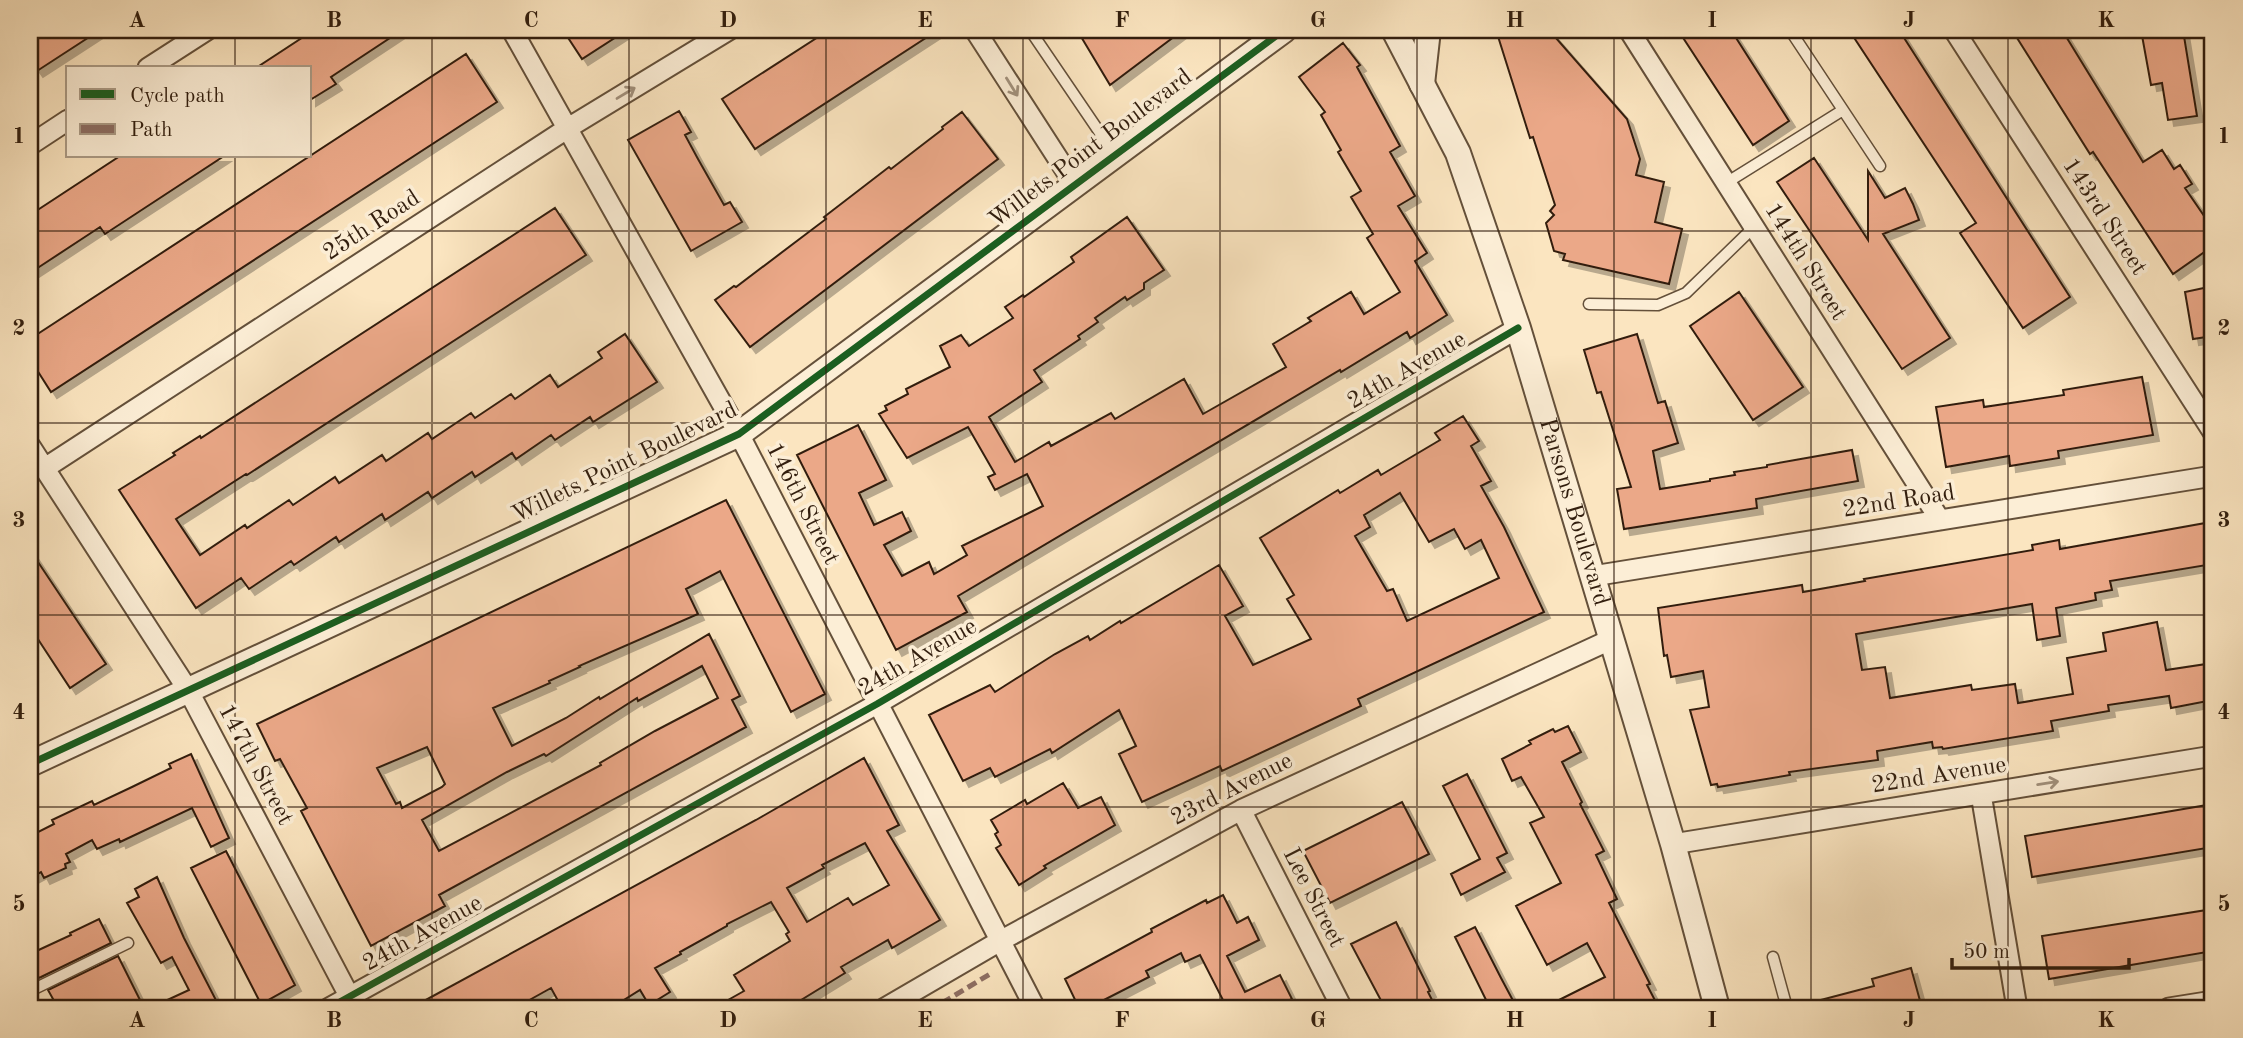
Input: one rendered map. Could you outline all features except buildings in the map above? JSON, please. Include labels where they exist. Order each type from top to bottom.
[{"type":"street","points":[[151,66],[207,30]]},
{"type":"street","name":"146th Street","points":[[512,30],[739,434],[1035,1008]]},
{"type":"street","name":"25th Road","points":[[45,468],[568,128],[729,30]]},
{"type":"street","points":[[975,30],[1075,185]]},
{"type":"street","name":"Willets Point Boulevard","points":[[30,764],[739,434],[1284,30]]},
{"type":"street","name":"Parsons Boulevard","points":[[1394,30],[1458,153],[1518,328],[1673,844],[1717,1008]]},
{"type":"street","points":[[1422,84],[1428,30]]},
{"type":"street","name":"144th Street","points":[[1629,30],[1940,520]]},
{"type":"street","name":"143rd Street","points":[[1954,30],[2213,432]]},
{"type":"street","points":[[30,145],[66,121]]},
{"type":"street","name":"24th Avenue","points":[[329,1008],[352,1003],[877,704],[1518,328]]},
{"type":"street","name":"147th Street","points":[[30,446],[188,690],[352,1003]]},
{"type":"street","name":"22nd Road","points":[[1593,576],[2213,476]]},
{"type":"street","name":"23rd Avenue","points":[[885,1008],[1000,941],[1241,810],[1612,639]]},
{"type":"street","name":"22nd Avenue","points":[[1673,844],[2213,756]]},
{"type":"street","points":[[1981,794],[2017,1008]]},
{"type":"street","name":"Lee Street","points":[[1241,810],[1342,1008]]},
{"type":"street","points":[[2169,1008],[2213,1001]]},
{"type":"lane","points":[[1030,30],[1115,155]]},
{"type":"lane","points":[[1790,30],[1880,166]]},
{"type":"lane","points":[[1726,183],[1843,110]]},
{"type":"lane","points":[[1589,304],[1658,304],[1686,293],[1754,227]]},
{"type":"lane","points":[[30,991],[128,943]]},
{"type":"lane","points":[[1773,957],[1787,1008]]},
{"type":"marked path","points":[[942,1003],[990,974]]},
{"type":"cycle path","points":[[30,764],[739,434],[1284,30]]},
{"type":"cycle path","points":[[329,1008],[877,704],[1518,328]]}]
